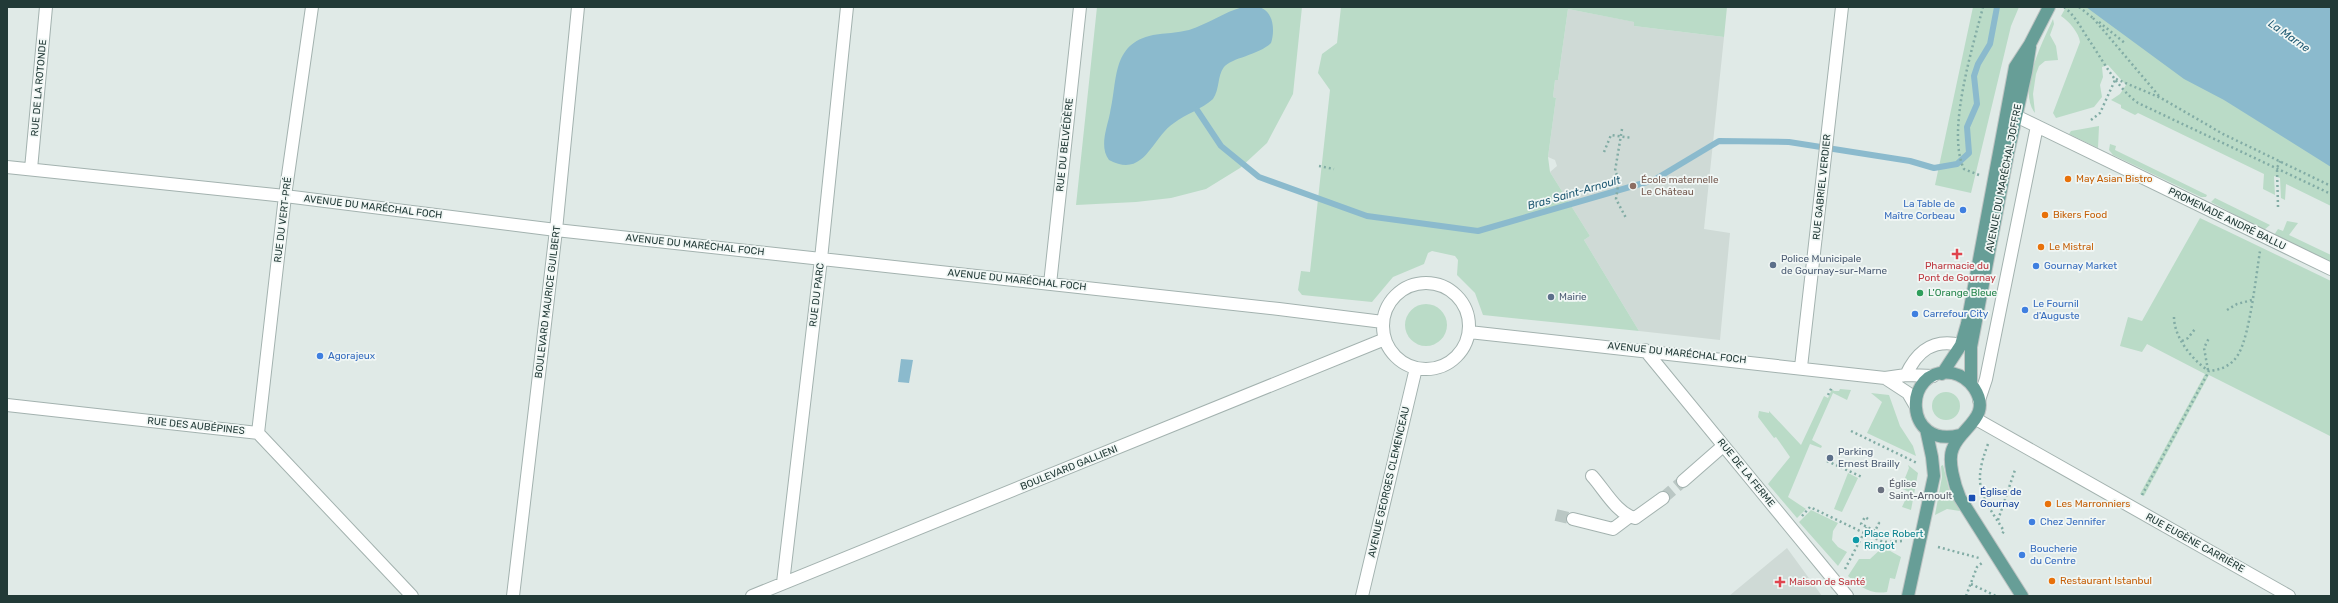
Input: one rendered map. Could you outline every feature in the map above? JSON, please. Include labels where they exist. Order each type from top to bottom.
[{"type":"main road","name":"AVENUE DU MARÉCHAL JOFFRE","points":[[1915,405],[1920,388],[1938,375],[1961,345],[1967,324],[2015,67],[2030,44],[2049,7]]},
{"type":"main road","name":"AVENUE DU MARÉCHAL JOFFRE","points":[[1979,400],[1971,383],[1973,340],[2016,116],[2026,72],[2030,44]]},
{"type":"main road","points":[[1938,375],[1952,373],[1971,383]]},
{"type":"main road","points":[[1979,400],[1976,419],[1968,429],[1960,435],[1952,449],[1956,488],[1968,511],[2022,596]]},
{"type":"main road","points":[[1908,596],[1934,476],[1932,457],[1926,429],[1916,414],[1915,405]]},
{"type":"main road","points":[[1926,429],[1942,437],[1960,435]]},
{"type":"street","name":"RUE DE LA ROTONDE","points":[[31,169],[46,7]]},
{"type":"street","name":"RUE DU VERT-PRÉ","points":[[258,433],[285,196],[312,7]]},
{"type":"street","name":"BOULEVARD MAURICE GUILBERT","points":[[513,596],[556,230],[578,7]]},
{"type":"street","name":"RUE DU PARC","points":[[783,583],[821,259],[846,7]]},
{"type":"street","name":"RUE DU BELVÉDÈRE","points":[[1050,284],[1080,7]]},
{"type":"street","name":"RUE GABRIEL VERDIER","points":[[1802,367],[1842,7]]},
{"type":"street","name":"PROMENADE ANDRÉ BALLU","points":[[2016,116],[2331,269]]},
{"type":"street","points":[[1979,400],[1988,372],[2037,126]]},
{"type":"street","name":"AVENUE DU MARÉCHAL FOCH","points":[[7,167],[285,196],[556,230],[1307,312],[1383,322]]},
{"type":"street","points":[[1430,283],[1445,287],[1458,296],[1467,310],[1469,332],[1463,348],[1451,362],[1434,368],[1416,368],[1399,360],[1391,350],[1385,339],[1383,322],[1387,307],[1400,291],[1414,284],[1430,283]]},
{"type":"street","name":"AVENUE DU MARÉCHAL FOCH","points":[[1469,332],[1802,367],[1885,378],[1906,375],[1938,375]]},
{"type":"street","name":"BOULEVARD GALLIENI","points":[[752,596],[1385,339]]},
{"type":"street","points":[[1906,375],[1911,363],[1919,354],[1928,348],[1948,342],[1961,345]]},
{"type":"street","name":"RUE DE LA FERME","points":[[1645,350],[1847,596]]},
{"type":"street","name":"AVENUE GEORGES CLEMENCEAU","points":[[1362,596],[1416,368]]},
{"type":"street","name":"AVENUE DU MARÉCHAL FOCH","points":[[1885,378],[1908,393],[1915,405]]},
{"type":"street","name":"RUE DES AUBÉPINES","points":[[7,405],[258,433],[412,596]]},
{"type":"street","name":"RUE EUGÈNE CARRIÈRE","points":[[1976,419],[2289,596]]},
{"type":"street","points":[[1683,481],[1723,446]]},
{"type":"street","points":[[1592,476],[1620,510],[1629,517],[1635,518],[1640,516],[1663,498]]},
{"type":"street","points":[[1573,519],[1613,529],[1629,517]]},
{"type":"path","points":[[1979,176],[1964,169],[1960,153],[1959,140],[1964,84],[1983,7]]},
{"type":"path","points":[[2079,7],[2126,44]]},
{"type":"path","points":[[2066,8],[2078,22],[2115,79],[2129,97],[2138,103],[2331,194]]},
{"type":"path","points":[[2093,18],[2161,98]]},
{"type":"path","points":[[2115,79],[2161,98],[2223,134],[2331,186]]},
{"type":"path","points":[[2091,120],[2100,113],[2115,79]]},
{"type":"path","points":[[1622,129],[1615,171],[1619,179],[1616,199],[1626,218]]},
{"type":"path","points":[[1604,152],[1611,135],[1632,138]]},
{"type":"path","points":[[2278,207],[2277,168],[2280,161]]},
{"type":"path","points":[[1319,166],[1334,169]]},
{"type":"path","points":[[2209,371],[2226,366],[2239,353],[2252,300],[2261,248]]},
{"type":"path","points":[[2228,310],[2237,304],[2252,300]]},
{"type":"path","points":[[2174,317],[2176,328],[2182,341],[2197,362],[2209,371]]},
{"type":"path","points":[[2182,341],[2188,338],[2195,329]]},
{"type":"path","points":[[2141,497],[2209,371],[2204,348],[2209,338]]},
{"type":"path","points":[[1828,395],[1833,384]]},
{"type":"path","points":[[1992,428],[1982,459],[1978,482],[1983,498],[2004,531],[1997,541]]},
{"type":"path","points":[[1851,431],[1922,465]]},
{"type":"path","points":[[1827,461],[1862,477]]},
{"type":"path","points":[[1998,520],[2015,470]]},
{"type":"path","points":[[1810,507],[1883,542],[1909,540]]},
{"type":"path","points":[[1868,519],[1865,517],[1861,524],[1875,531],[1879,523],[1876,522]]},
{"type":"path","points":[[1841,573],[1853,557],[1867,527]]},
{"type":"path","points":[[1938,547],[1981,558],[1984,562]]},
{"type":"path","points":[[1966,596],[1977,567],[1990,558]]},
{"type":"path","points":[[1971,584],[1996,596]]},
{"type":"shaded area","name":"École maternelle Le Château","points":[[1568,9],[1635,22],[1634,26],[1724,37],[1704,229],[1730,233],[1720,340],[1639,331],[1584,240],[1590,236],[1550,172],[1557,166],[1555,160],[1548,157],[1556,98],[1553,97],[1555,80],[1558,80]]},
{"type":"shaded area","name":"Maison de Santé","points":[[1787,548],[1822,596],[1729,596]]},
{"type":"green space","points":[[1097,7],[1302,7],[1293,94],[1267,143],[1240,168],[1206,189],[1171,198],[1136,202],[1076,205]]},
{"type":"green space","points":[[1341,7],[1727,7],[1724,37],[1634,26],[1634,22],[1568,9],[1558,80],[1555,80],[1553,97],[1556,98],[1548,157],[1550,172],[1590,236],[1584,240],[1639,331],[1483,315],[1475,293],[1457,275],[1458,260],[1455,256],[1432,251],[1428,253],[1424,264],[1393,277],[1372,302],[1302,295],[1298,290],[1301,271],[1310,272],[1330,90],[1318,73],[1322,54],[1337,43]]},
{"type":"green space","points":[[1973,7],[2019,7],[2011,26],[1971,193],[1935,185]]},
{"type":"green space","points":[[2066,7],[2086,7],[2331,150],[2331,206],[2286,184],[2285,200],[2281,198],[2280,178],[2274,176],[2275,195],[2263,189],[2264,174],[2138,113],[2135,115],[2121,108],[2121,105],[2111,100],[2120,94],[2126,85],[2108,65],[2102,67],[2103,77],[2100,85],[2102,97],[2094,107],[2056,118],[2053,113],[2080,42],[2078,35],[2073,28],[2061,16]]},
{"type":"green space","points":[[2053,19],[2054,24],[2050,35],[2056,46],[2058,60],[2045,61],[2039,66],[2036,74],[2033,94],[2035,113],[2030,104],[2030,79],[2038,53]]},
{"type":"green space","points":[[2099,126],[2098,148],[2069,134],[2071,131]]},
{"type":"green space","points":[[2110,144],[2116,146],[2115,150],[2207,195],[2206,197],[2201,197],[2113,155],[2109,150]]},
{"type":"green space","points":[[2215,198],[2270,225],[2264,230],[2211,202]]},
{"type":"green space","points":[[2200,218],[2331,281],[2331,434],[2330,436],[2209,375],[2144,496],[2140,494],[2205,374],[2147,344],[2142,352],[2120,346],[2128,317],[2142,321]]},
{"type":"green space","points":[[2287,221],[2298,223],[2289,235],[2331,255],[2331,262],[2274,235],[2278,229],[2283,231]]},
{"type":"green space","points":[[1422,304],[1430,304],[1438,307],[1444,313],[1447,325],[1444,337],[1438,343],[1430,346],[1422,346],[1414,343],[1408,337],[1405,329],[1405,321],[1408,313],[1414,307]]},
{"type":"green space","points":[[1832,389],[1834,391],[1839,391],[1840,389],[1851,390],[1847,400],[1833,393],[1812,440],[1822,446],[1821,448],[1810,444],[1788,497],[1806,509],[1797,518],[1768,484],[1790,457],[1776,437],[1774,438],[1758,417],[1759,411],[1769,413],[1769,411],[1801,445],[1824,396],[1828,398]]},
{"type":"green space","points":[[1946,392],[1956,396],[1960,406],[1956,416],[1946,420],[1936,416],[1932,406],[1936,396]]},
{"type":"green space","points":[[1871,393],[1889,395],[1900,426],[1913,446],[1916,456],[1867,433],[1882,402]]},
{"type":"green space","points":[[1908,465],[1918,473],[1911,510],[1902,507],[1909,492],[1901,488],[1909,468]]},
{"type":"green space","points":[[1943,465],[1949,489],[1960,511],[1947,509],[1935,515],[1942,477],[1941,466]]},
{"type":"green space","points":[[1848,473],[1858,478],[1842,512],[1834,509]]},
{"type":"green space","points":[[1811,510],[1838,523],[1833,531],[1832,540],[1838,547],[1847,552],[1838,566],[1799,522]]},
{"type":"green space","points":[[1883,547],[1901,557],[1895,579],[1890,578],[1887,592],[1881,593],[1865,589],[1848,576],[1859,559],[1870,559]]},
{"type":"water","points":[[1243,7],[1259,7],[1268,13],[1273,27],[1271,43],[1260,51],[1233,61],[1224,67],[1220,74],[1217,91],[1213,99],[1204,106],[1174,123],[1139,161],[1131,164],[1121,164],[1109,160],[1106,155],[1104,143],[1116,76],[1123,55],[1130,46],[1139,40],[1153,35],[1189,30]]},
{"type":"water","name":"La Marne","points":[[2086,7],[2331,7],[2331,167],[2224,100],[2184,79]]},
{"type":"water","points":[[901,359],[913,360],[909,383],[898,382]]},
{"type":"waterway","name":"Bras Saint-Arnoult","points":[[1197,110],[1221,146],[1259,177],[1367,216],[1478,231],[1654,180],[1719,141],[1789,142],[1910,161],[1934,168],[1957,164],[1969,153],[1967,127],[1977,104],[1974,76],[1978,64],[1990,44],[1997,7]]},
{"type":"tunnel","points":[[1663,498],[1683,481]]},
{"type":"tunnel","points":[[1556,515],[1573,519]]},
{"type":"place","name":"May Asian Bistro","points":[[2068,179]]},
{"type":"place","name":"École maternelle Le Château","points":[[1633,186]]},
{"type":"place","name":"La Table de Maître Corbeau","points":[[1963,210]]},
{"type":"place","name":"Bikers Food","points":[[2045,215]]},
{"type":"place","name":"Le Mistral","points":[[2041,247]]},
{"type":"place","name":"Pharmacie du Pont de Gournay","points":[[1957,254]]},
{"type":"place","name":"Police Municipale de Gournay-sur-Marne","points":[[1773,265]]},
{"type":"place","name":"Gournay Market","points":[[2036,266]]},
{"type":"place","name":"L'Orange Bleue","points":[[1920,293]]},
{"type":"place","name":"Mairie","points":[[1551,297]]},
{"type":"place","name":"Le Fournil d'Auguste","points":[[2025,310]]},
{"type":"place","name":"Carrefour City","points":[[1915,314]]},
{"type":"place","name":"Agorajeux","points":[[320,356]]},
{"type":"place","name":"Parking Ernest Brailly","points":[[1830,458]]},
{"type":"place","name":"Église Saint-Arnoult","points":[[1881,490]]},
{"type":"place","name":"Église de Gournay","points":[[1972,498]]},
{"type":"place","name":"Les Marronniers","points":[[2048,504]]},
{"type":"place","name":"Chez Jennifer","points":[[2032,522]]},
{"type":"place","name":"Place Robert Ringot","points":[[1856,540]]},
{"type":"place","name":"Boucherie du Centre","points":[[2022,555]]},
{"type":"place","name":"Restaurant Istanbul","points":[[2052,581]]},
{"type":"place","name":"Maison de Santé","points":[[1780,582]]}]
